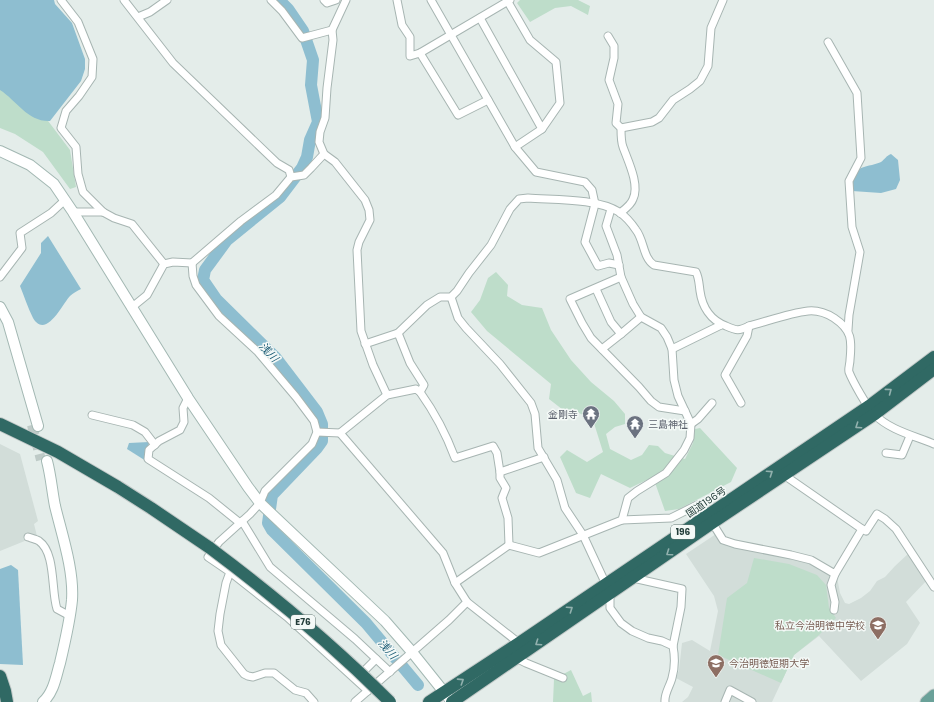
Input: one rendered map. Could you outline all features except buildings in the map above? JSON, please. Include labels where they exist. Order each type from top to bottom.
[{"type":"highway","name":"国道196号","points":[[429,702],[608,589],[633,578],[710,519],[784,475],[872,410],[934,357]]},
{"type":"highway","name":"国道196号","points":[[452,702],[516,658],[608,589],[934,369]]},
{"type":"highway","points":[[0,424],[58,452],[98,476]]},
{"type":"highway","points":[[0,433],[98,476]]},
{"type":"highway","name":"E76","points":[[98,476],[152,508],[210,548],[259,585],[316,633],[390,702]]},
{"type":"highway","points":[[0,676],[6,696]]},
{"type":"main road","points":[[926,702],[934,695]]},
{"type":"street","points":[[61,0],[78,22],[93,59],[92,77],[79,96],[66,110],[61,128],[76,147],[78,174],[83,192],[103,212],[114,218],[132,224],[164,264]]},
{"type":"street","points":[[124,0],[172,63],[278,163],[289,170],[291,177]]},
{"type":"street","points":[[138,17],[150,12],[167,0]]},
{"type":"street","points":[[272,0],[302,38],[332,30]]},
{"type":"street","points":[[324,0],[327,3],[336,0]]},
{"type":"street","points":[[346,0],[332,30],[333,40],[325,118],[320,132],[319,142],[324,154],[335,162],[365,200],[369,210],[370,220],[359,242],[357,250],[361,331],[387,395]]},
{"type":"street","points":[[397,0],[402,25],[410,37],[410,56],[420,53],[509,1],[530,40],[556,62],[560,103],[542,129],[515,147]]},
{"type":"street","points":[[432,0],[515,147],[536,172],[585,182],[592,190],[595,204],[585,242],[598,266],[609,263],[619,265]]},
{"type":"street","points":[[621,128],[652,122],[659,118],[673,100],[690,90],[700,80],[708,66],[711,28],[723,0]]},
{"type":"street","points":[[480,18],[542,129]]},
{"type":"street","points":[[608,36],[614,46],[614,58],[609,80],[618,104],[616,123],[621,128],[622,147],[627,155],[635,187],[634,199],[629,206],[620,213]]},
{"type":"street","points":[[828,42],[857,92],[861,158],[849,182],[852,227],[860,252],[848,314],[848,330],[852,344],[849,371],[872,410],[890,426],[910,436],[934,444]]},
{"type":"street","points":[[420,53],[458,115],[488,100]]},
{"type":"street","points":[[0,150],[30,165],[54,184],[73,212],[188,398],[260,503],[385,621],[452,702]]},
{"type":"street","points":[[131,308],[147,296],[164,264],[173,262],[192,263],[241,221],[276,195],[291,177],[304,175],[324,154]]},
{"type":"street","points":[[365,344],[398,333],[427,305],[440,297],[451,297],[458,291],[469,273],[492,245],[510,209],[519,199],[535,198],[587,202],[620,213],[637,231],[649,262],[654,265],[696,272],[704,307],[711,317],[734,330],[741,330],[749,326],[808,311],[819,311],[830,316],[840,322],[848,330]]},
{"type":"street","points":[[0,277],[22,248],[20,233],[51,213],[65,200]]},
{"type":"street","points":[[611,209],[606,226],[617,255],[621,277],[633,304],[641,317],[661,328],[667,337],[672,349],[674,380],[678,396],[691,424],[690,438],[684,450],[666,473],[628,498],[622,520]]},
{"type":"street","points":[[73,212],[103,212]]},
{"type":"street","points":[[192,263],[193,276],[196,285],[219,316],[258,352],[296,397],[314,421],[317,432],[312,444],[265,491],[260,503],[219,542],[208,557],[230,572],[287,617],[368,691]]},
{"type":"street","points":[[621,277],[570,299],[591,338],[651,401],[659,407],[685,411]]},
{"type":"street","points":[[596,289],[611,322],[621,334]]},
{"type":"street","points":[[451,297],[458,318],[500,364],[531,403],[535,414],[538,448],[557,480],[565,508],[583,535],[608,589],[610,608],[621,623],[632,631],[673,646]]},
{"type":"street","points":[[0,307],[8,322],[35,426]]},
{"type":"street","points":[[602,349],[641,317]]},
{"type":"street","points":[[672,349],[721,324]]},
{"type":"street","points":[[741,403],[725,375],[747,336],[749,326]]},
{"type":"street","points":[[398,333],[410,363],[424,385],[420,392]]},
{"type":"street","points":[[317,432],[340,433],[387,395],[416,389],[420,392],[437,417],[448,438],[455,458],[493,446],[497,453],[500,478],[506,488],[502,498],[508,518],[508,545]]},
{"type":"street","points":[[188,398],[183,408],[184,422],[180,430],[159,441],[149,450],[148,459],[209,498],[241,522],[270,567],[390,672]]},
{"type":"street","points":[[691,424],[698,420],[712,403]]},
{"type":"street","points":[[92,415],[133,425],[145,432],[155,445]]},
{"type":"street","points":[[340,433],[443,553],[455,583],[467,602],[519,644]]},
{"type":"street","points":[[886,453],[902,455],[910,436]]},
{"type":"street","points":[[500,472],[544,457]]},
{"type":"street","points":[[44,461],[72,584],[70,616],[65,642],[53,688],[44,702]]},
{"type":"street","points":[[784,475],[866,531],[877,514],[885,519],[896,529],[934,587]]},
{"type":"street","points":[[508,545],[539,553],[622,520],[671,518],[697,505],[703,508],[723,540],[735,544],[811,560],[835,574]]},
{"type":"street","points":[[834,610],[835,602],[831,585],[835,574],[862,529]]},
{"type":"street","points":[[28,537],[39,541],[47,549],[54,583],[57,609],[70,616]]},
{"type":"street","points":[[455,583],[508,545]]},
{"type":"street","points":[[230,572],[226,583],[220,614],[218,631],[221,645],[244,674],[254,676],[265,673],[274,673],[295,690],[306,693],[314,702]]},
{"type":"street","points":[[633,578],[682,588],[681,607],[673,646],[675,658],[673,676],[665,697],[665,702]]},
{"type":"street","points":[[355,702],[467,602]]},
{"type":"street","points":[[516,658],[563,678]]},
{"type":"street","points":[[356,679],[376,659]]},
{"type":"street","points":[[725,702],[730,690],[752,702]]},
{"type":"shaded area","points":[[0,444],[20,454],[38,521],[34,524],[37,536],[0,551]]},
{"type":"shaded area","points":[[716,534],[727,546],[812,562],[837,577],[840,593],[845,603],[849,604],[861,598],[870,591],[877,581],[885,577],[909,553],[930,577],[906,602],[920,623],[907,644],[861,681],[819,636],[794,655],[772,702],[682,702],[688,697],[693,687],[676,678],[679,670],[682,643],[692,640],[710,651],[718,611],[714,596],[686,554]]},
{"type":"green space","points":[[520,0],[578,0],[590,6],[588,15],[571,6],[555,8],[530,22],[517,3]]},
{"type":"green space","points":[[0,77],[33,101],[70,150],[76,187],[70,189],[43,152],[15,134],[0,128]]},
{"type":"green space","points":[[496,272],[508,285],[507,296],[522,305],[542,308],[551,330],[571,360],[591,382],[614,401],[625,414],[625,424],[615,427],[606,434],[610,449],[631,460],[642,455],[649,445],[658,446],[665,453],[685,459],[693,443],[695,429],[700,428],[737,468],[731,482],[679,509],[665,511],[653,477],[630,488],[601,474],[590,498],[576,493],[560,457],[567,450],[587,462],[603,452],[593,420],[577,412],[567,413],[549,399],[551,384],[487,331],[471,312],[480,300],[488,278]]},
{"type":"green space","points":[[754,558],[789,564],[817,575],[826,585],[829,608],[836,618],[819,635],[794,655],[781,683],[718,655],[727,598],[747,583]]},
{"type":"green space","points":[[571,670],[583,696],[591,692],[592,702],[553,702],[554,679]]},
{"type":"water","points":[[0,0],[54,0],[55,4],[72,23],[85,59],[85,69],[81,81],[50,121],[35,118],[29,115],[0,90]]},
{"type":"water","points":[[891,154],[898,160],[900,180],[896,189],[881,193],[852,191],[852,180],[855,172],[862,168],[881,162]]},
{"type":"water","points":[[48,236],[81,289],[70,296],[49,323],[43,325],[38,324],[33,318],[20,286],[41,253],[41,243]]},
{"type":"water","points":[[149,442],[146,461],[127,449],[129,443]]},
{"type":"water","points":[[11,565],[18,570],[23,665],[0,664],[0,569]]},
{"type":"waterway","name":"浅川","points":[[279,0],[288,9],[303,31],[313,60],[311,85],[318,122],[310,140],[307,157],[302,168],[280,197],[227,240],[205,270],[203,280],[216,299],[275,357],[317,412],[322,424],[322,441],[272,495],[268,523],[272,530],[366,623],[418,685]]},
{"type":"tunnel","points":[[32,425],[41,460]]},
{"type":"place","name":"金剛寺","points":[[591,429]]},
{"type":"place","name":"三島神社","points":[[635,439]]},
{"type":"place","name":"私立今治明徳中学校","points":[[878,640]]},
{"type":"place","name":"今治明徳短期大学","points":[[716,678]]}]
